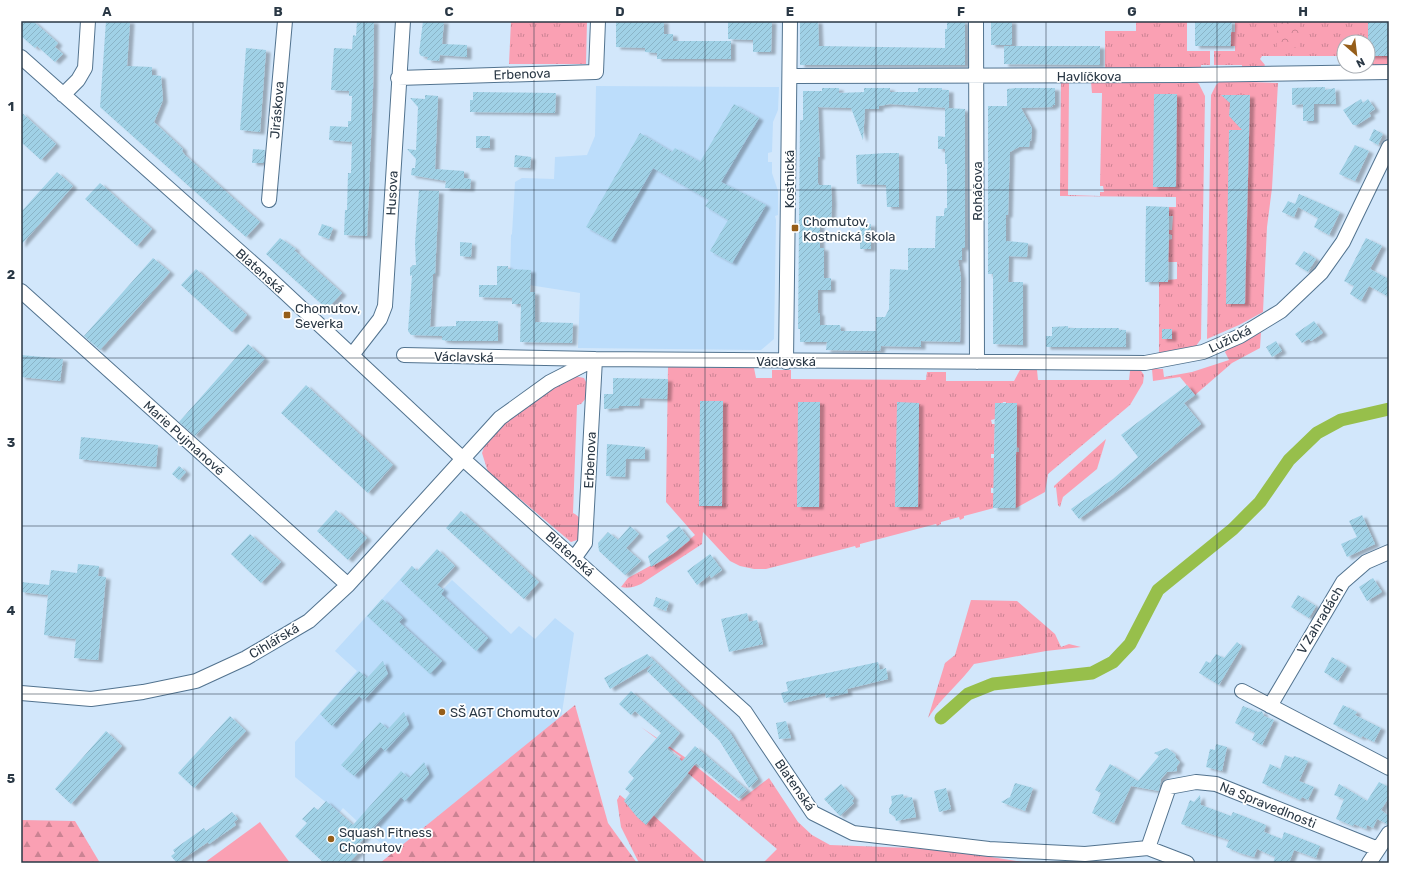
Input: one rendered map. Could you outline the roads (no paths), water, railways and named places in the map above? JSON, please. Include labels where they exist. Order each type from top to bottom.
[{"type":"street","points":[[63,95],[78,80],[85,68],[88,21]]},
{"type":"street","name":"Jiráskova","points":[[269,200],[285,21]]},
{"type":"street","name":"Husova","points":[[352,355],[380,319],[385,306],[398,78],[403,21]]},
{"type":"street","name":"Erbenova","points":[[398,78],[596,72],[598,21]]},
{"type":"street","name":"Kostnická","points":[[786,362],[790,21]]},
{"type":"street","name":"Roháčova","points":[[976,21],[977,362]]},
{"type":"street","name":"Blatenská","points":[[21,57],[352,355],[462,458],[575,557],[745,712],[813,813],[853,833],[989,849],[1085,854],[1148,848],[1187,863]]},
{"type":"street","name":"Havlíčkova","points":[[790,76],[1186,76],[1389,72]]},
{"type":"street","name":"Lužická","points":[[977,362],[1145,363],[1203,352],[1240,336],[1281,311],[1321,273],[1343,242],[1389,147]]},
{"type":"street","name":"Marie Pujmanové","points":[[21,291],[348,585]]},
{"type":"street","name":"Václavská","points":[[404,356],[786,362],[977,362]]},
{"type":"street","name":"Erbenova","points":[[575,557],[585,543],[595,359]]},
{"type":"street","name":"Václavská","points":[[462,458],[500,418],[550,382],[595,359]]},
{"type":"street","name":"Cihlářská","points":[[21,693],[91,699],[143,692],[196,681],[246,658],[308,621],[348,585],[462,458]]},
{"type":"street","name":"V Zahradách","points":[[1270,706],[1342,582],[1366,562],[1389,552]]},
{"type":"street","points":[[1242,692],[1389,768]]},
{"type":"street","name":"Na Spravedlnosti","points":[[1148,848],[1169,787],[1196,782],[1216,784],[1378,849]]},
{"type":"street","points":[[1370,863],[1389,833]]},
{"type":"waterway","points":[[941,718],[968,694],[993,684],[1092,673],[1113,662],[1130,644],[1158,590],[1233,529],[1260,502],[1289,460],[1317,433],[1341,420],[1389,409]]},
{"type":"place","name":"Chomutov, Kostnická škola","points":[[795,228]]},
{"type":"place","name":"Chomutov, Severka","points":[[287,315]]},
{"type":"place","name":"SŠ AGT Chomutov","points":[[442,712]]},
{"type":"place","name":"Squash Fitness Chomutov","points":[[331,839]]}]
